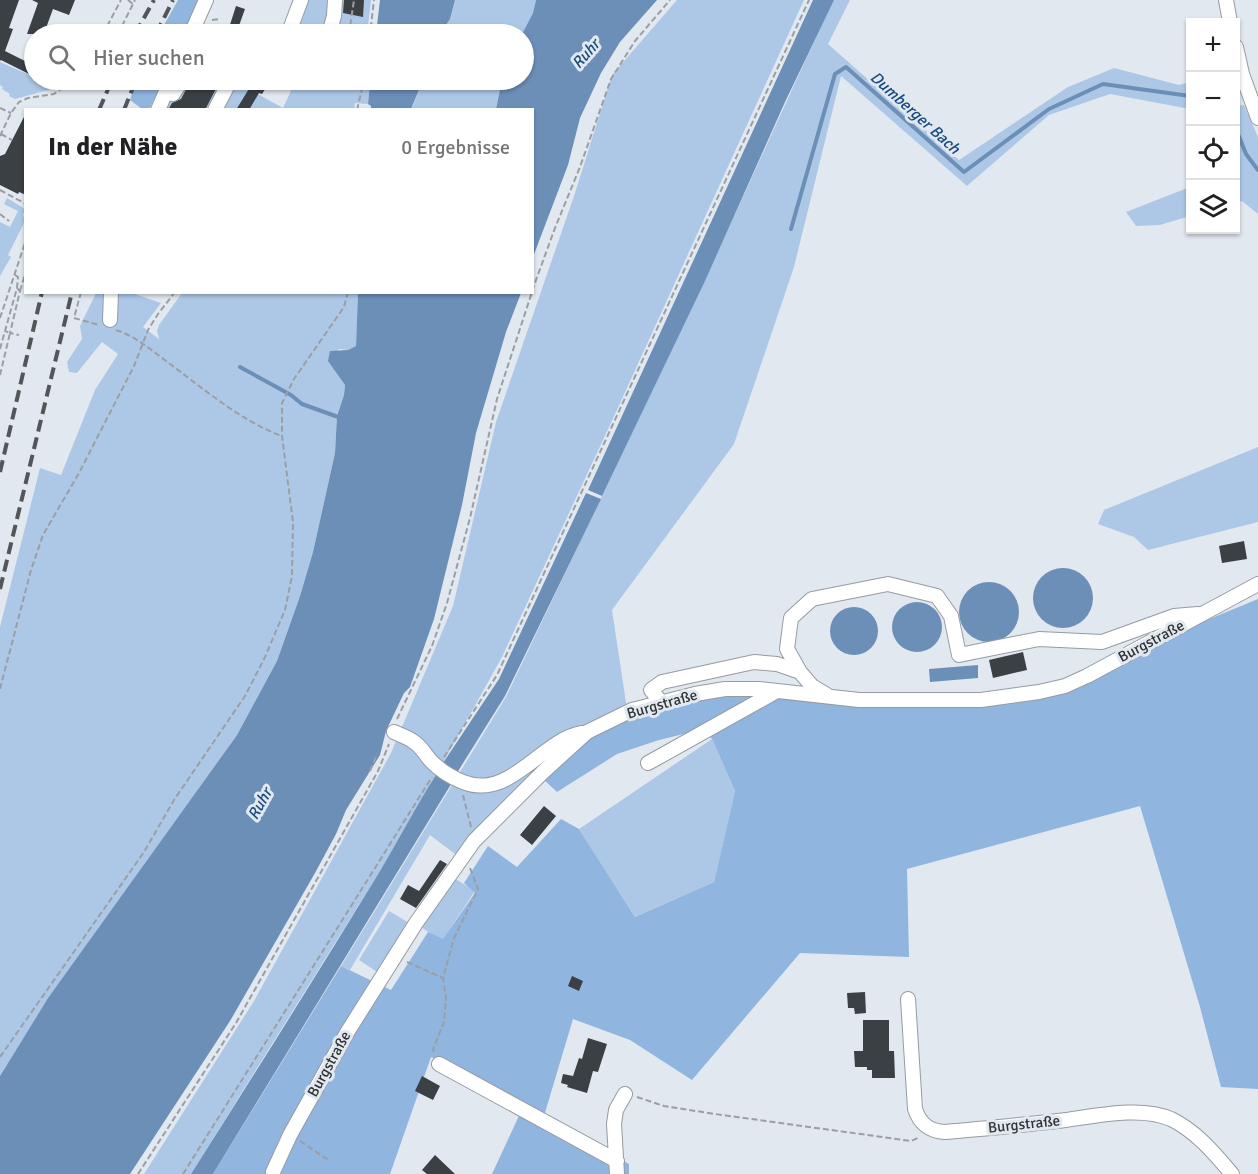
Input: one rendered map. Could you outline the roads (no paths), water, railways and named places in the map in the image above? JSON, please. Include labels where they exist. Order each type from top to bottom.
[{"type":"street","points":[[195,24],[206,0]]},
{"type":"street","points":[[292,24],[301,0]]},
{"type":"street","points":[[331,24],[335,0]]},
{"type":"street","points":[[1226,0],[1229,18]]},
{"type":"street","points":[[1240,65],[1258,118]]},
{"type":"street","points":[[159,108],[167,90]]},
{"type":"street","points":[[173,94],[176,90]]},
{"type":"street","points":[[216,108],[225,90]]},
{"type":"street","points":[[1240,99],[1250,96]]},
{"type":"street","points":[[104,323],[111,294]]},
{"type":"street","points":[[828,696],[812,686],[800,672],[787,650],[791,618],[812,599],[888,584],[937,596],[951,616],[959,655],[1039,639],[1102,642],[1174,616],[1203,613]]},
{"type":"street","name":"Burgstraße","points":[[273,1172],[290,1135],[338,1047],[395,956],[474,841],[587,732],[632,711],[695,694],[725,689],[777,691],[859,700],[981,700],[1039,692],[1065,686],[1087,676],[1258,584]]},
{"type":"street","points":[[662,703],[651,690],[662,682],[754,662],[777,664],[800,672]]},
{"type":"street","points":[[648,764],[777,691]]},
{"type":"street","points":[[393,732],[415,742],[438,767],[460,781],[476,785],[499,781],[565,739],[587,732]]},
{"type":"street","name":"Burgstraße","points":[[908,999],[915,1109],[918,1118],[933,1131],[945,1132],[1103,1114],[1157,1115],[1172,1120],[1196,1136],[1232,1174]]},
{"type":"street","points":[[439,1064],[617,1167]]},
{"type":"street","points":[[617,1167],[614,1124],[616,1110],[626,1094]]},
{"type":"water","points":[[380,0],[455,0],[447,24],[377,24]]},
{"type":"water","name":"Ruhr","points":[[536,0],[657,0],[620,42],[601,73],[580,118],[568,165],[534,254],[534,108],[496,108],[500,90],[534,90],[534,24],[527,24]]},
{"type":"water","points":[[813,0],[834,0],[785,102],[705,281],[602,496],[588,490]]},
{"type":"water","points":[[369,90],[419,90],[411,108],[371,108],[368,104]]},
{"type":"water","name":"Ruhr","points":[[358,294],[521,294],[506,332],[476,433],[462,505],[434,619],[410,687],[404,693],[386,731],[380,755],[346,810],[315,873],[230,1021],[130,1174],[0,1174],[0,1076],[48,998],[237,735],[277,661],[313,552],[335,453],[337,416],[345,385],[328,361],[330,351],[348,350],[356,346]]},
{"type":"water","points":[[586,493],[601,499],[505,696],[455,776],[441,766],[499,679]]},
{"type":"water","points":[[1063,568],[1084,577],[1093,598],[1084,619],[1063,628],[1042,619],[1033,598],[1042,577]]},
{"type":"water","points":[[983,582],[995,582],[1006,587],[1014,595],[1019,612],[1017,624],[1006,637],[995,642],[983,642],[972,637],[964,629],[959,618],[959,606],[964,595],[972,587]]},
{"type":"water","points":[[917,602],[935,609],[942,627],[935,645],[917,652],[899,645],[892,627],[899,609]]},
{"type":"water","points":[[849,607],[859,607],[871,614],[878,626],[878,636],[871,648],[859,655],[849,655],[834,644],[830,636],[830,626],[841,611]]},
{"type":"water","points":[[978,665],[978,678],[930,682],[929,669]]},
{"type":"water","points":[[438,772],[453,781],[213,1174],[191,1174],[357,909]]},
{"type":"waterway","name":"Dumberger Bach","points":[[791,229],[835,74],[846,67],[964,172],[1049,109],[1103,84],[1186,95]]},
{"type":"waterway","name":"Dumberger Bach","points":[[1240,139],[1246,154],[1258,170]]},
{"type":"waterway","points":[[240,367],[291,395],[302,404],[341,418]]},
{"type":"railway","points":[[141,24],[154,0]]},
{"type":"railway","points":[[161,24],[173,0]]},
{"type":"railway","points":[[100,108],[108,90]]},
{"type":"railway","points":[[125,108],[132,90]]},
{"type":"railway","points":[[0,472],[42,294]]},
{"type":"railway","points":[[0,589],[72,294]]}]
